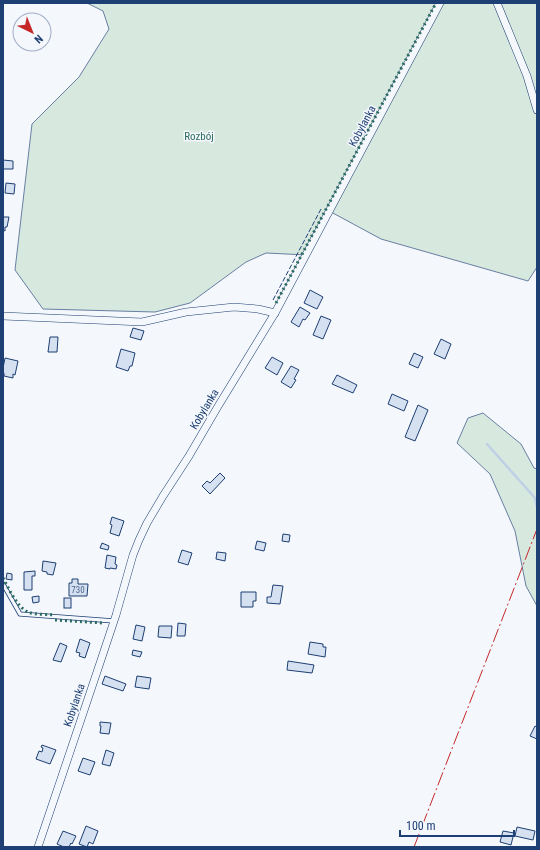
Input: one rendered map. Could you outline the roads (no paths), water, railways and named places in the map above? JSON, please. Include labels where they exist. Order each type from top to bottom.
[{"type":"street","name":"Kobylanka","points":[[38,847],[114,621],[138,540],[163,496],[189,456],[275,313],[440,3]]},
{"type":"street","points":[[497,3],[527,76],[537,110]]},
{"type":"street","points":[[3,316],[142,322],[186,312],[234,307],[258,309],[275,313]]},
{"type":"lane","points":[[3,584],[20,614],[114,621]]},
{"type":"waterway","points":[[487,444],[535,498],[537,507]]},
{"type":"park label","name":"Rozbój","points":[[199,136]]}]
